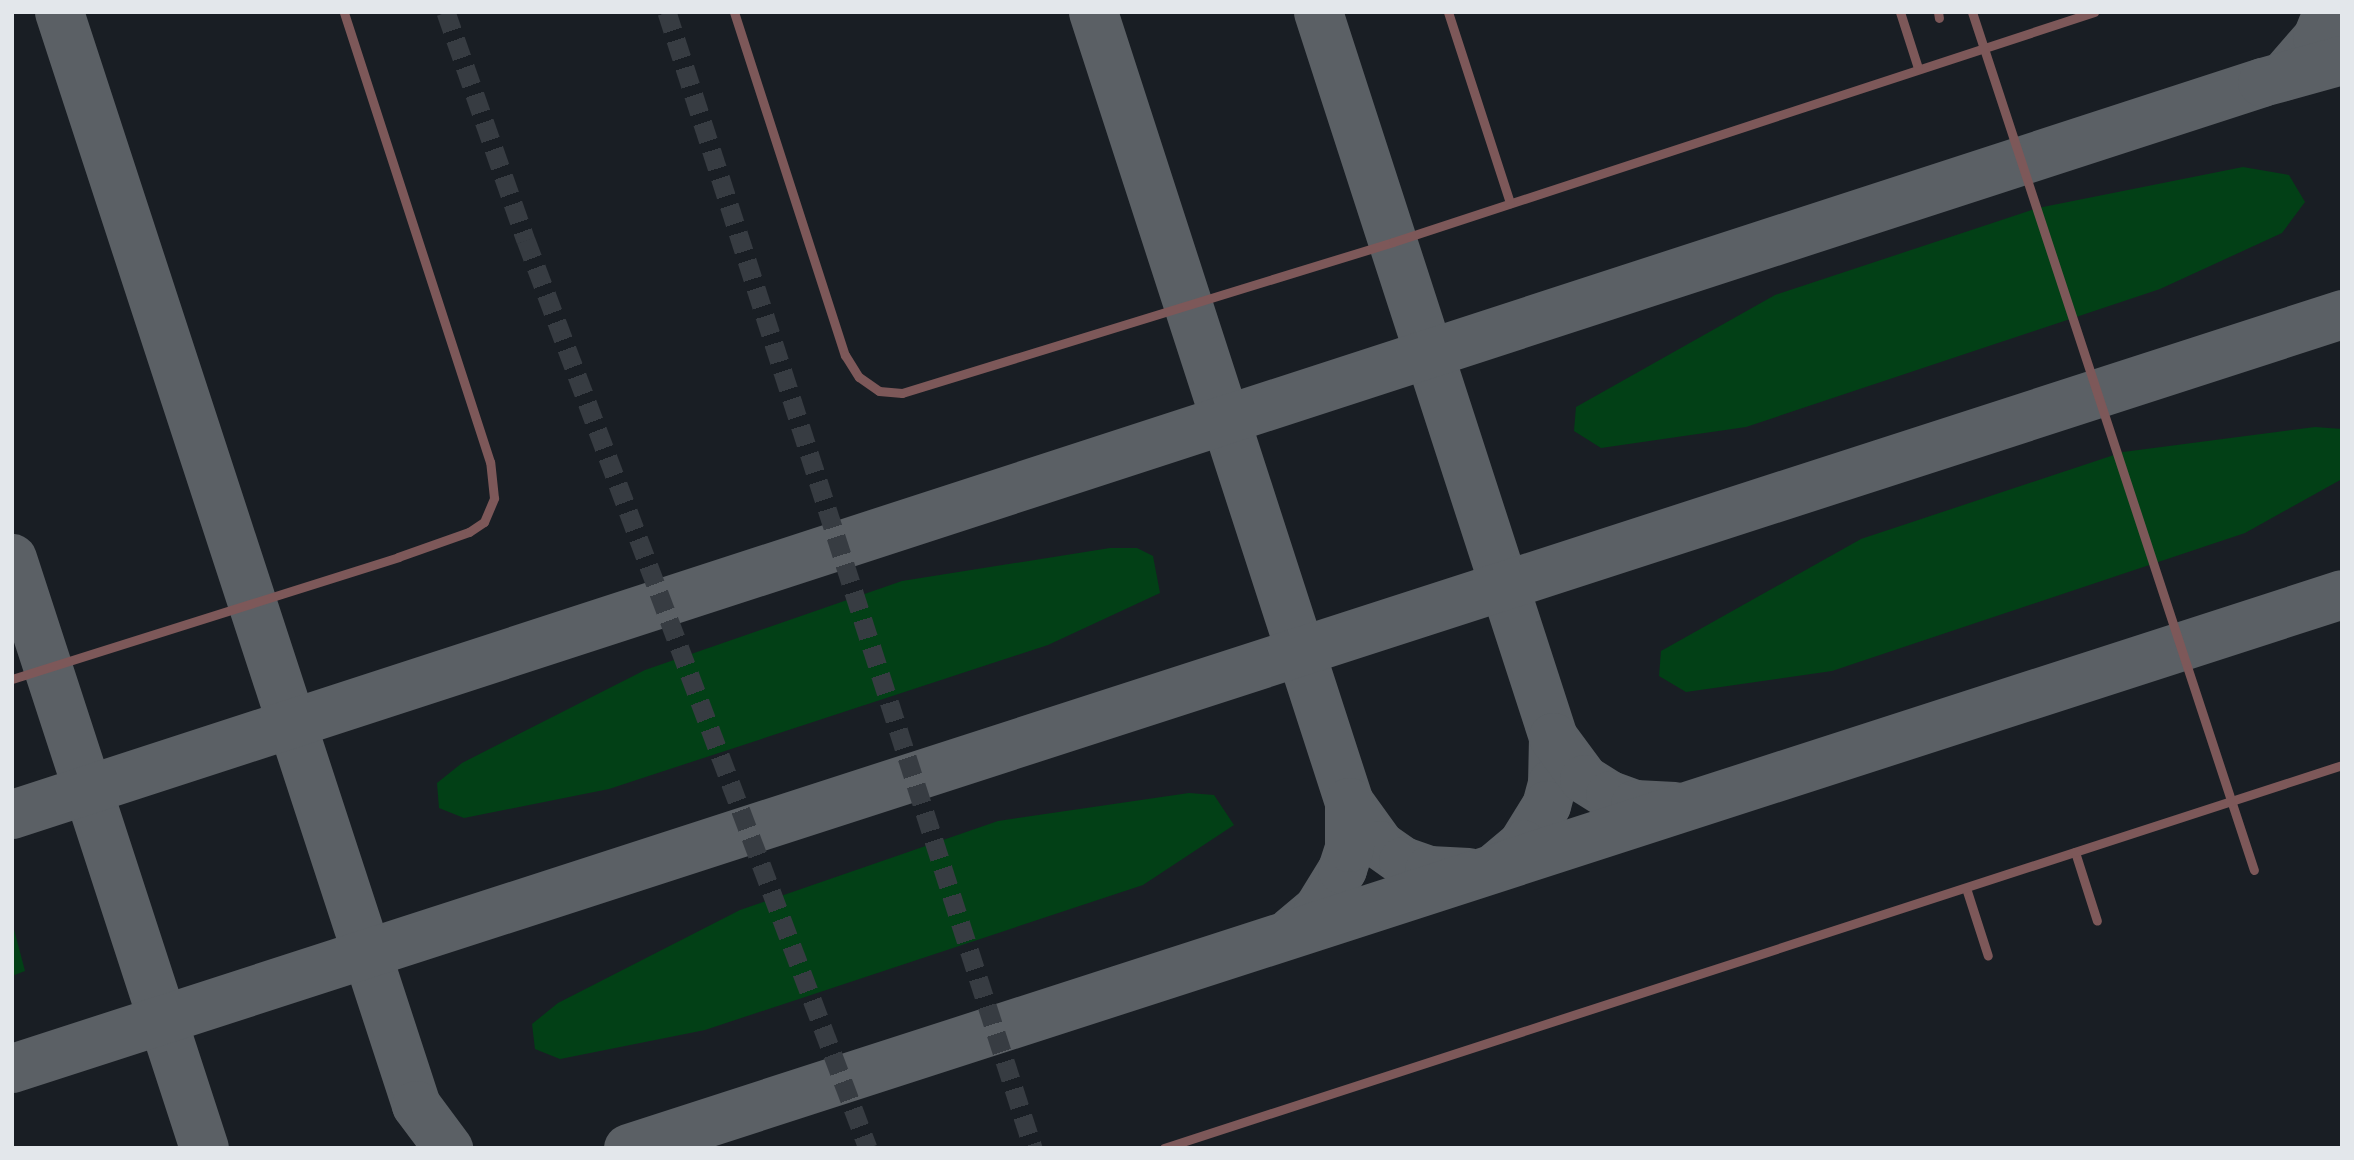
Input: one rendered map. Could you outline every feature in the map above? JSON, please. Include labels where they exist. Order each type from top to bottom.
[{"type":"lane","points":[[12,679],[398,557],[469,532],[484,522],[494,498],[490,462],[344,12]]},
{"type":"lane","points":[[734,12],[845,355],[859,377],[879,390],[902,393],[931,387],[1510,203],[2094,12]]},
{"type":"lane","points":[[1448,12],[1510,203]]},
{"type":"lane","points":[[1900,12],[1918,68]]},
{"type":"lane","points":[[1972,12],[2254,870]]},
{"type":"lane","points":[[1164,1148],[2342,765]]},
{"type":"lane","points":[[2075,852],[2097,921]]},
{"type":"lane","points":[[1966,888],[1988,956]]},
{"type":"green space","points":[[2243,167],[2289,175],[2305,202],[2282,233],[2160,289],[1746,427],[1601,448],[1574,431],[1576,407],[1775,295],[2038,208]]},
{"type":"green space","points":[[2315,427],[2342,429],[2342,479],[2245,533],[1832,671],[1686,692],[1659,676],[1661,651],[1861,539],[2123,452]]},
{"type":"green space","points":[[1110,548],[1137,548],[1153,556],[1160,593],[1048,645],[609,789],[464,818],[439,808],[437,783],[462,763],[645,670],[902,581]]},
{"type":"green space","points":[[1189,793],[1214,795],[1234,825],[1143,885],[705,1030],[560,1059],[535,1049],[532,1024],[558,1003],[740,910],[998,821]]},
{"type":"green space","points":[[12,922],[25,971],[12,976]]},
{"type":"taxiway","points":[[59,12],[416,1105],[448,1148]]},
{"type":"taxiway","points":[[1093,12],[1349,802],[1380,845],[1403,861],[1429,870],[1468,872]]},
{"type":"taxiway","points":[[1318,12],[1553,737],[1552,783],[1546,805],[1522,844],[1495,867]]},
{"type":"taxiway","points":[[2283,76],[2317,37],[2327,12]]},
{"type":"taxiway","points":[[12,814],[2262,82],[2342,60]]},
{"type":"taxiway","points":[[12,1068],[2342,314]]},
{"type":"taxiway","points":[[12,558],[204,1148]]},
{"type":"taxiway","points":[[628,1148],[2342,594]]},
{"type":"taxiway","points":[[1553,737],[1584,779],[1610,795],[1635,804],[1674,806]]},
{"type":"taxiway","points":[[1291,931],[1318,908],[1342,869],[1349,847],[1349,802]]},
{"type":"tunnel","points":[[446,12],[526,240],[868,1148]]},
{"type":"tunnel","points":[[667,12],[1033,1148]]}]
